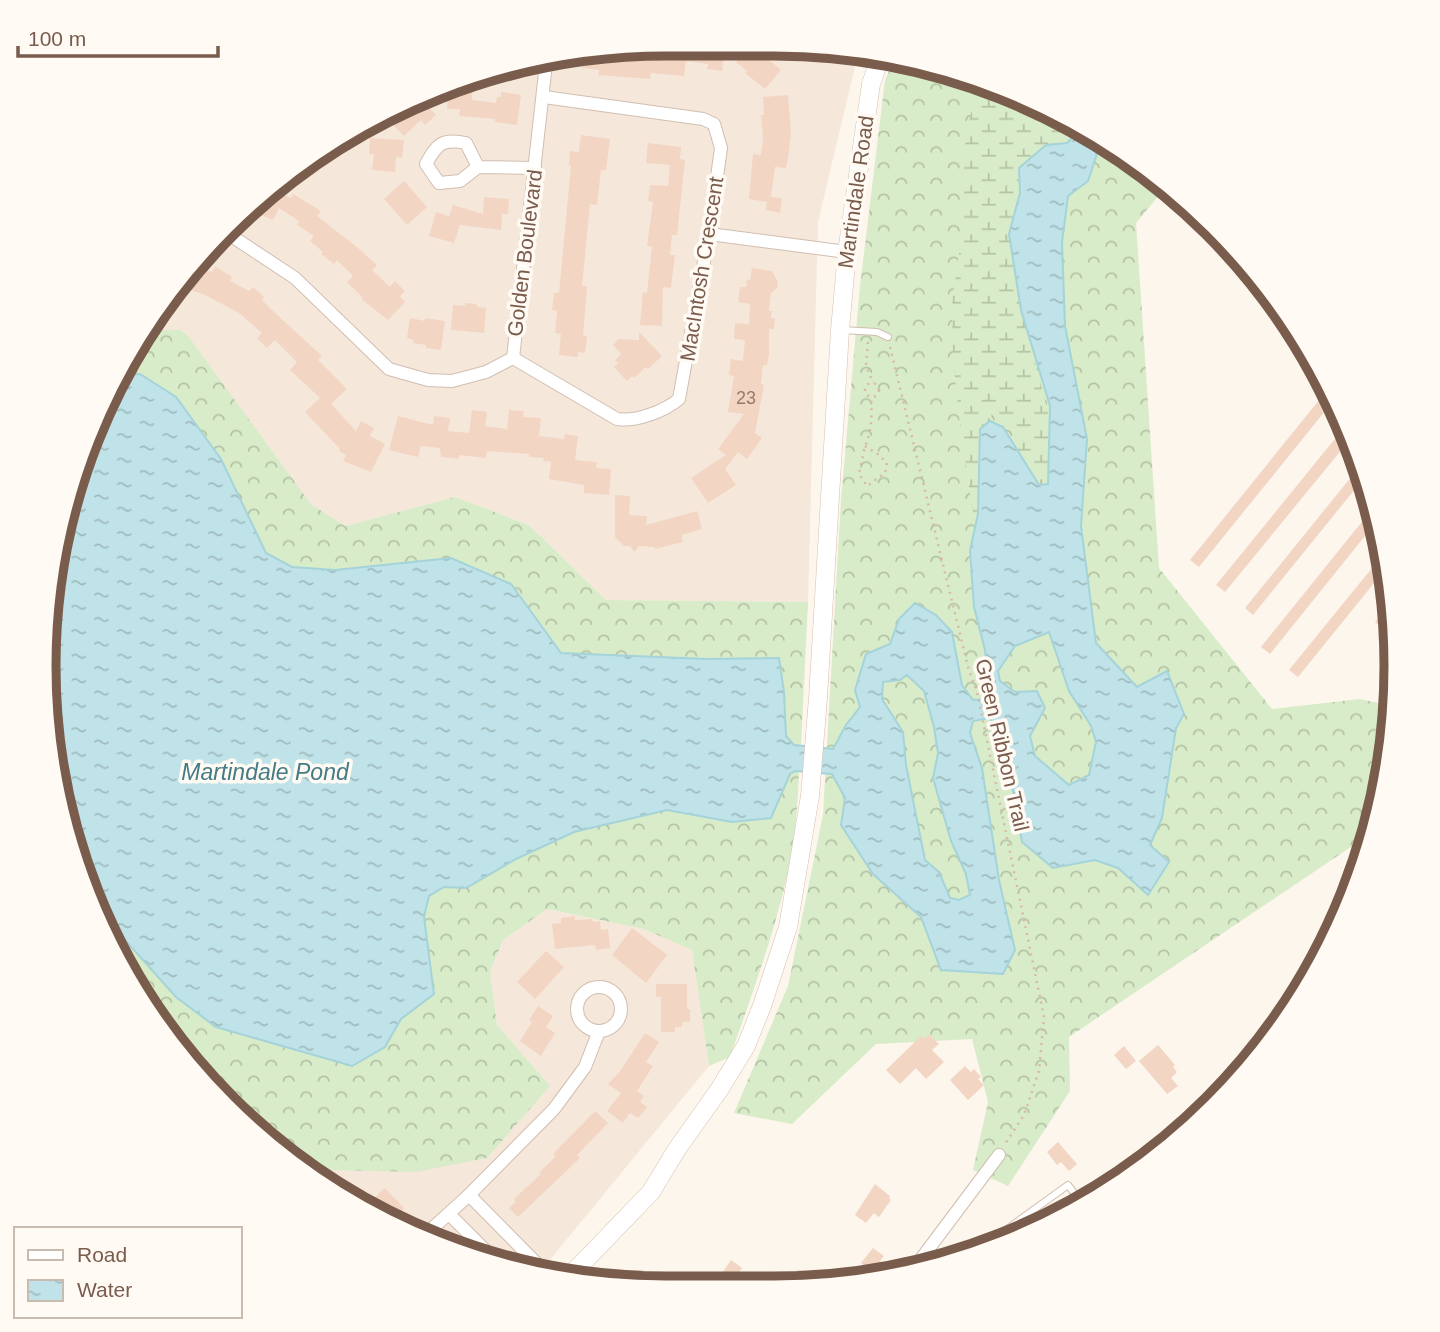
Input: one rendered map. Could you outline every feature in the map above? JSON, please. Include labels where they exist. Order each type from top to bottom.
[{"type":"main road","name":"Martindale Road","points":[[576,1269],[651,1192],[746,1046],[788,927],[810,796],[847,252],[871,84],[877,65]]},
{"type":"street","name":"Golden Boulevard","points":[[233,237],[295,278],[389,369],[428,380],[452,380],[486,372],[513,358],[546,68]]},
{"type":"street","name":"MacIntosh Crescent","points":[[513,358],[617,419],[627,421],[670,407],[679,399],[709,234],[721,148],[714,124],[704,118],[544,97]]},
{"type":"street","points":[[478,167],[535,168]]},
{"type":"street","points":[[709,234],[847,252]]},
{"type":"street","points":[[432,1229],[554,1109],[585,1067],[599,1031]]},
{"type":"street","points":[[923,1256],[999,1155]]},
{"type":"street","points":[[469,1195],[534,1261]]},
{"type":"street","points":[[449,1214],[483,1248]]},
{"type":"lane","points":[[840,330],[877,332],[888,337]]},
{"type":"lane","points":[[1004,1231],[1068,1185],[1076,1196]]},
{"type":"path","points":[[869,331],[866,365],[878,390],[875,396],[871,397]]},
{"type":"path","name":"Green Ribbon Trail","points":[[888,337],[968,667],[977,692],[1044,1017],[1039,1071],[1024,1115],[999,1155]]},
{"type":"path","points":[[871,397],[865,389],[873,383]]},
{"type":"path","points":[[865,446],[887,463],[885,473],[867,486],[859,474],[865,446],[872,430],[871,397]]},
{"type":"shaded area","points":[[774,56],[856,61],[818,222],[808,602],[606,600],[529,525],[455,497],[345,526],[311,504],[181,330],[157,330],[207,264],[264,207],[327,159],[396,119],[433,102],[508,77],[586,61],[626,57]]},
{"type":"shaded area","points":[[547,909],[644,929],[692,950],[709,1066],[547,1264],[470,1244],[396,1213],[327,1173],[271,1130],[329,1170],[549,1086],[497,1025],[490,972],[503,940]]},
{"type":"green space","points":[[891,68],[893,68],[970,88],[1007,102],[1079,138],[1160,194],[1136,223],[1159,568],[1272,709],[1360,699],[1383,704],[1372,785],[1358,842],[1069,1037],[1070,1091],[1008,1186],[973,1170],[988,1102],[972,1039],[876,1044],[792,1124],[734,1113],[788,986],[823,815],[841,499],[860,286],[885,80]]},
{"type":"green space","points":[[980,92],[1007,102],[1075,136],[1070,141],[1046,145],[1019,168],[1020,193],[1009,234],[1021,310],[1049,416],[1051,604],[1008,483],[1021,441],[992,411],[975,526],[960,423],[952,308],[961,235],[967,131]]},
{"type":"green space","points":[[157,330],[181,330],[311,504],[345,526],[455,497],[529,525],[606,600],[808,602],[801,746],[794,745],[786,736],[784,692],[778,658],[706,659],[561,653],[511,584],[451,558],[335,570],[292,567],[265,553],[221,459],[140,374],[130,375]]},
{"type":"green space","points":[[795,771],[799,771],[788,872],[769,942],[730,1057],[709,1066],[692,950],[644,929],[547,909],[503,940],[490,972],[497,1025],[550,1086],[487,1158],[416,1172],[329,1170],[264,1125],[207,1068],[182,1037],[138,971],[116,929],[300,1050],[352,1066],[385,1047],[401,1019],[434,994],[424,917],[429,896],[444,887],[466,887],[516,859],[574,832],[667,810],[732,822]]},
{"type":"water","name":"Martindale Pond","points":[[1074,136],[1098,150],[1088,181],[1068,196],[1062,242],[1065,326],[1087,439],[1081,526],[1096,643],[1137,687],[1167,671],[1184,714],[1176,728],[1162,818],[1150,845],[1169,862],[1148,895],[1118,868],[1095,860],[1053,868],[1022,842],[1002,730],[989,718],[973,721],[970,733],[982,768],[999,880],[1015,950],[1003,974],[941,970],[921,917],[873,874],[841,825],[845,798],[832,774],[795,771],[790,774],[771,818],[732,822],[667,810],[574,832],[516,859],[466,888],[444,887],[429,896],[424,917],[434,994],[401,1019],[385,1047],[352,1066],[216,1027],[176,997],[117,931],[102,899],[77,824],[61,746],[57,706],[57,626],[68,547],[88,470],[102,433],[130,375],[140,374],[176,397],[221,459],[266,553],[292,567],[335,570],[451,558],[511,584],[561,653],[706,659],[779,658],[786,736],[794,745],[833,749],[860,707],[855,690],[866,654],[890,644],[899,619],[915,603],[936,615],[952,632],[962,685],[973,700],[987,699],[985,650],[974,607],[970,550],[978,514],[980,429],[990,421],[1003,427],[1039,485],[1048,484],[1050,406],[1021,310],[1009,234],[1020,193],[1019,168],[1046,145],[1067,143]],"holes":[[[1049,632],[1069,691],[1091,726],[1096,742],[1089,775],[1069,785],[1035,756],[1030,736],[1045,708],[1037,691],[1015,692],[1000,681],[998,671],[1015,646]],[[907,675],[924,691],[938,753],[933,778],[951,841],[966,874],[970,895],[959,900],[950,898],[939,872],[925,860],[906,765],[903,732],[882,699],[883,682],[900,680]]]},
{"type":"building","points":[[724,56],[722,71],[707,69],[708,64],[686,61],[684,76],[651,73],[650,79],[598,75],[599,70],[582,68],[582,62],[626,57]]},
{"type":"building","points":[[741,56],[765,56],[781,70],[765,89],[736,62]]},
{"type":"building","points":[[473,87],[472,100],[496,103],[501,92],[521,95],[517,125],[495,122],[495,119],[459,116],[460,109],[447,109],[448,96]]},
{"type":"building","points":[[788,95],[791,133],[788,159],[786,168],[775,167],[771,197],[782,198],[780,213],[766,210],[767,202],[749,199],[753,154],[761,155],[763,97]]},
{"type":"building","points":[[427,105],[436,115],[425,125],[421,120],[404,136],[390,122]]},
{"type":"building","points":[[581,135],[610,139],[606,170],[601,170],[597,205],[590,204],[582,286],[587,286],[583,335],[587,336],[585,353],[578,352],[578,357],[559,355],[561,334],[555,333],[557,311],[552,310],[554,293],[559,293],[571,166],[570,151],[579,152]]},
{"type":"building","points":[[370,138],[404,140],[402,158],[396,157],[395,172],[372,170],[374,154],[369,154]]},
{"type":"building","points":[[648,143],[681,147],[680,159],[685,160],[677,235],[672,235],[670,255],[675,255],[671,288],[663,287],[662,326],[640,325],[643,292],[647,293],[652,246],[647,246],[653,202],[648,201],[650,185],[668,186],[670,165],[646,163]]},
{"type":"building","points":[[404,181],[427,207],[407,225],[384,199]]},
{"type":"building","points":[[281,194],[291,198],[293,194],[321,211],[317,216],[377,265],[372,270],[390,287],[395,281],[405,291],[400,296],[405,302],[388,320],[361,299],[363,298],[347,282],[353,276],[337,260],[334,264],[321,254],[323,252],[310,241],[314,236],[297,225],[299,221],[279,208],[273,220],[259,214]]},
{"type":"building","points":[[484,197],[509,199],[508,214],[502,214],[501,230],[460,225],[454,243],[429,236],[436,212],[449,216],[453,205],[483,214]]},
{"type":"building","points":[[215,266],[232,277],[230,281],[249,291],[253,287],[273,311],[322,356],[318,360],[347,389],[331,404],[356,431],[361,421],[374,428],[370,436],[385,444],[371,472],[343,461],[346,455],[339,451],[305,412],[320,398],[290,370],[297,362],[275,340],[267,348],[257,338],[262,333],[239,313],[187,289],[203,269],[212,272]]},
{"type":"building","points":[[752,268],[772,271],[778,282],[777,288],[771,293],[769,311],[772,311],[771,318],[775,318],[774,329],[769,329],[769,355],[767,365],[763,365],[761,384],[764,385],[755,433],[762,438],[747,459],[738,452],[725,469],[736,485],[708,503],[691,478],[726,455],[718,449],[744,414],[728,412],[734,376],[729,375],[731,359],[743,361],[745,340],[734,339],[735,323],[749,324],[750,304],[738,302],[740,287],[746,287]]},
{"type":"building","points":[[465,303],[486,308],[484,333],[451,330],[453,305],[465,306]]},
{"type":"building","points":[[410,318],[445,321],[441,350],[426,348],[426,345],[413,343],[414,340],[407,338]]},
{"type":"building","points":[[639,332],[662,356],[648,369],[646,367],[627,381],[614,367],[618,363],[615,360],[621,354],[613,345],[619,339],[639,340]]},
{"type":"building","points":[[1321,397],[1327,409],[1199,567],[1190,560]]},
{"type":"building","points":[[472,410],[487,412],[485,426],[507,429],[509,410],[524,411],[523,417],[541,418],[539,436],[564,439],[565,434],[578,436],[575,460],[597,462],[596,468],[611,469],[609,495],[584,493],[584,485],[549,479],[551,462],[543,461],[544,458],[529,457],[529,454],[487,451],[486,458],[459,455],[459,459],[441,457],[440,448],[421,446],[418,457],[389,450],[398,416],[433,425],[434,416],[450,418],[448,431],[469,433]]},
{"type":"building","points":[[1339,434],[1343,447],[1225,592],[1216,585]]},
{"type":"building","points":[[1353,474],[1357,487],[1253,615],[1245,608]]},
{"type":"building","points":[[615,495],[630,496],[629,515],[647,516],[646,525],[697,511],[702,529],[681,535],[683,542],[655,549],[639,546],[634,552],[630,546],[624,546],[615,537]]},
{"type":"building","points":[[1365,518],[1368,532],[1270,654],[1261,647]]},
{"type":"building","points":[[1375,564],[1378,579],[1298,677],[1289,670]]},
{"type":"building","points":[[1382,614],[1383,629],[1375,622]]},
{"type":"building","points":[[575,916],[575,920],[600,921],[601,930],[608,929],[610,948],[596,950],[595,945],[555,949],[552,924],[561,923],[561,918]]},
{"type":"building","points":[[632,928],[667,955],[646,983],[612,955]]},
{"type":"building","points":[[546,951],[564,967],[535,999],[517,982]]},
{"type":"building","points":[[656,984],[687,984],[690,1022],[682,1022],[682,1027],[675,1027],[675,1032],[661,1032],[661,997],[656,997]]},
{"type":"building","points":[[538,1006],[553,1016],[546,1027],[555,1033],[541,1056],[520,1041]]},
{"type":"building","points":[[645,1033],[659,1042],[646,1062],[653,1066],[637,1091],[644,1096],[640,1102],[647,1107],[638,1118],[630,1113],[623,1123],[607,1111],[621,1093],[608,1084],[621,1070]]},
{"type":"building","points":[[929,1034],[939,1044],[932,1050],[944,1062],[926,1079],[916,1068],[900,1084],[886,1070],[921,1036],[924,1039]]},
{"type":"building","points":[[1158,1045],[1175,1065],[1173,1067],[1177,1072],[1171,1078],[1178,1086],[1167,1094],[1139,1061]]},
{"type":"building","points":[[1124,1046],[1136,1061],[1126,1069],[1114,1055]]},
{"type":"building","points":[[965,1066],[971,1072],[974,1069],[984,1085],[968,1100],[950,1080]]},
{"type":"building","points":[[595,1111],[608,1123],[577,1155],[580,1158],[518,1217],[509,1208],[516,1202],[514,1199],[541,1174],[539,1173],[556,1156],[553,1154]]},
{"type":"building","points":[[1058,1142],[1077,1164],[1069,1171],[1061,1162],[1057,1165],[1047,1152]]},
{"type":"building","points":[[875,1184],[890,1196],[891,1200],[879,1217],[874,1213],[866,1223],[855,1215]]},
{"type":"building","points":[[385,1188],[404,1208],[398,1214],[372,1200]]},
{"type":"building","points":[[873,1248],[884,1256],[880,1261],[884,1264],[882,1266],[868,1268],[861,1263]]},
{"type":"building","points":[[731,1260],[742,1268],[736,1276],[720,1276]]}]
